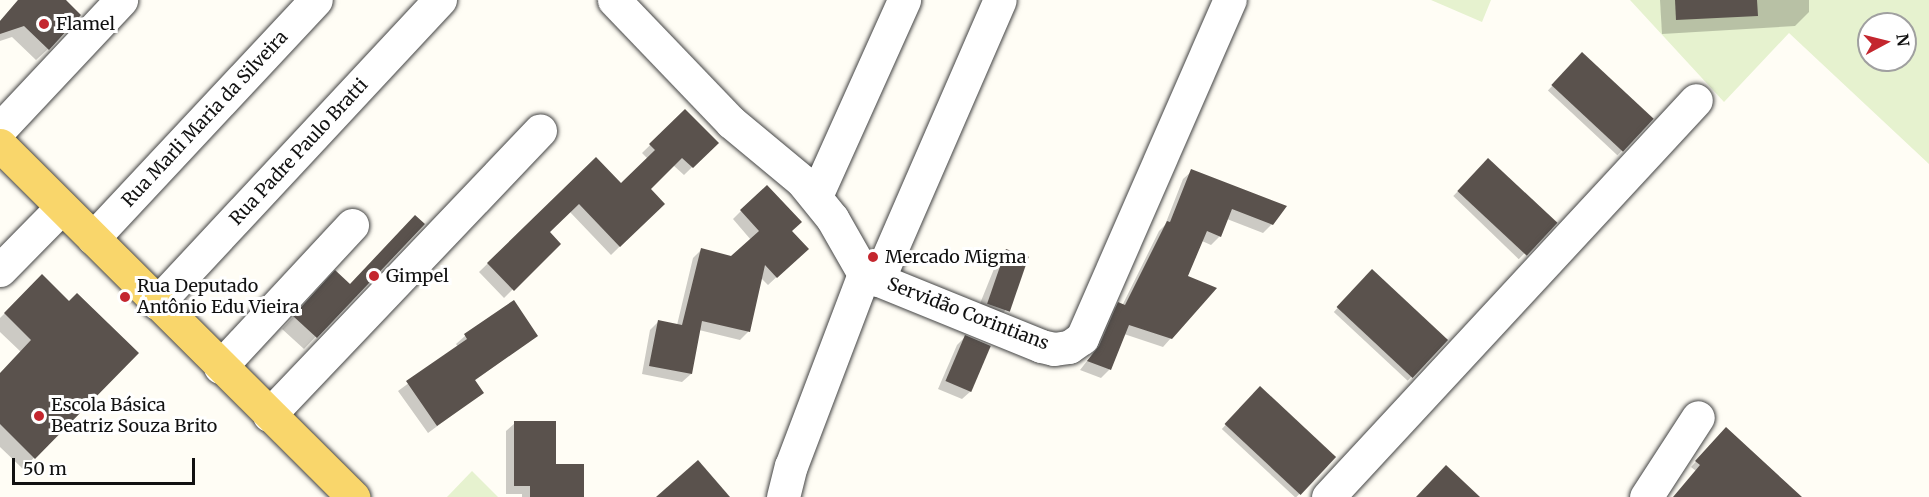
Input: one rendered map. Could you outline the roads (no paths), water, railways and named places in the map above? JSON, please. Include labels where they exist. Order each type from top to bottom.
[{"type":"main road","points":[[0,145],[220,367],[353,497]]},
{"type":"street","points":[[0,129],[122,0]]},
{"type":"street","name":"Rua Marli Maria da Silveira","points":[[93,238],[316,0]]},
{"type":"street","name":"Rua Padre Paulo Bratti","points":[[157,303],[440,0]]},
{"type":"street","points":[[614,0],[731,122],[802,181],[816,196],[871,277]]},
{"type":"street","points":[[816,196],[904,0]]},
{"type":"street","points":[[871,277],[1000,0]]},
{"type":"street","name":"Servidão Corintians","points":[[783,497],[791,466],[871,277],[1041,346],[1054,349],[1069,347],[1082,338],[1230,0]]},
{"type":"street","points":[[1328,497],[1696,100]]},
{"type":"street","points":[[269,415],[540,130]]},
{"type":"street","points":[[0,270],[62,207]]},
{"type":"street","points":[[220,367],[352,225]]},
{"type":"street","points":[[1646,497],[1698,417]]},
{"type":"place","name":"Flamel","points":[[44,24]]},
{"type":"place","name":"Mercado Migma","points":[[873,257]]},
{"type":"place","name":"Gimpel","points":[[374,276]]},
{"type":"place","name":"Rua Deputado Antônio Edu Vieira","points":[[125,297]]},
{"type":"place","name":"Escola Básica Beatriz Souza Brito","points":[[39,416]]}]
